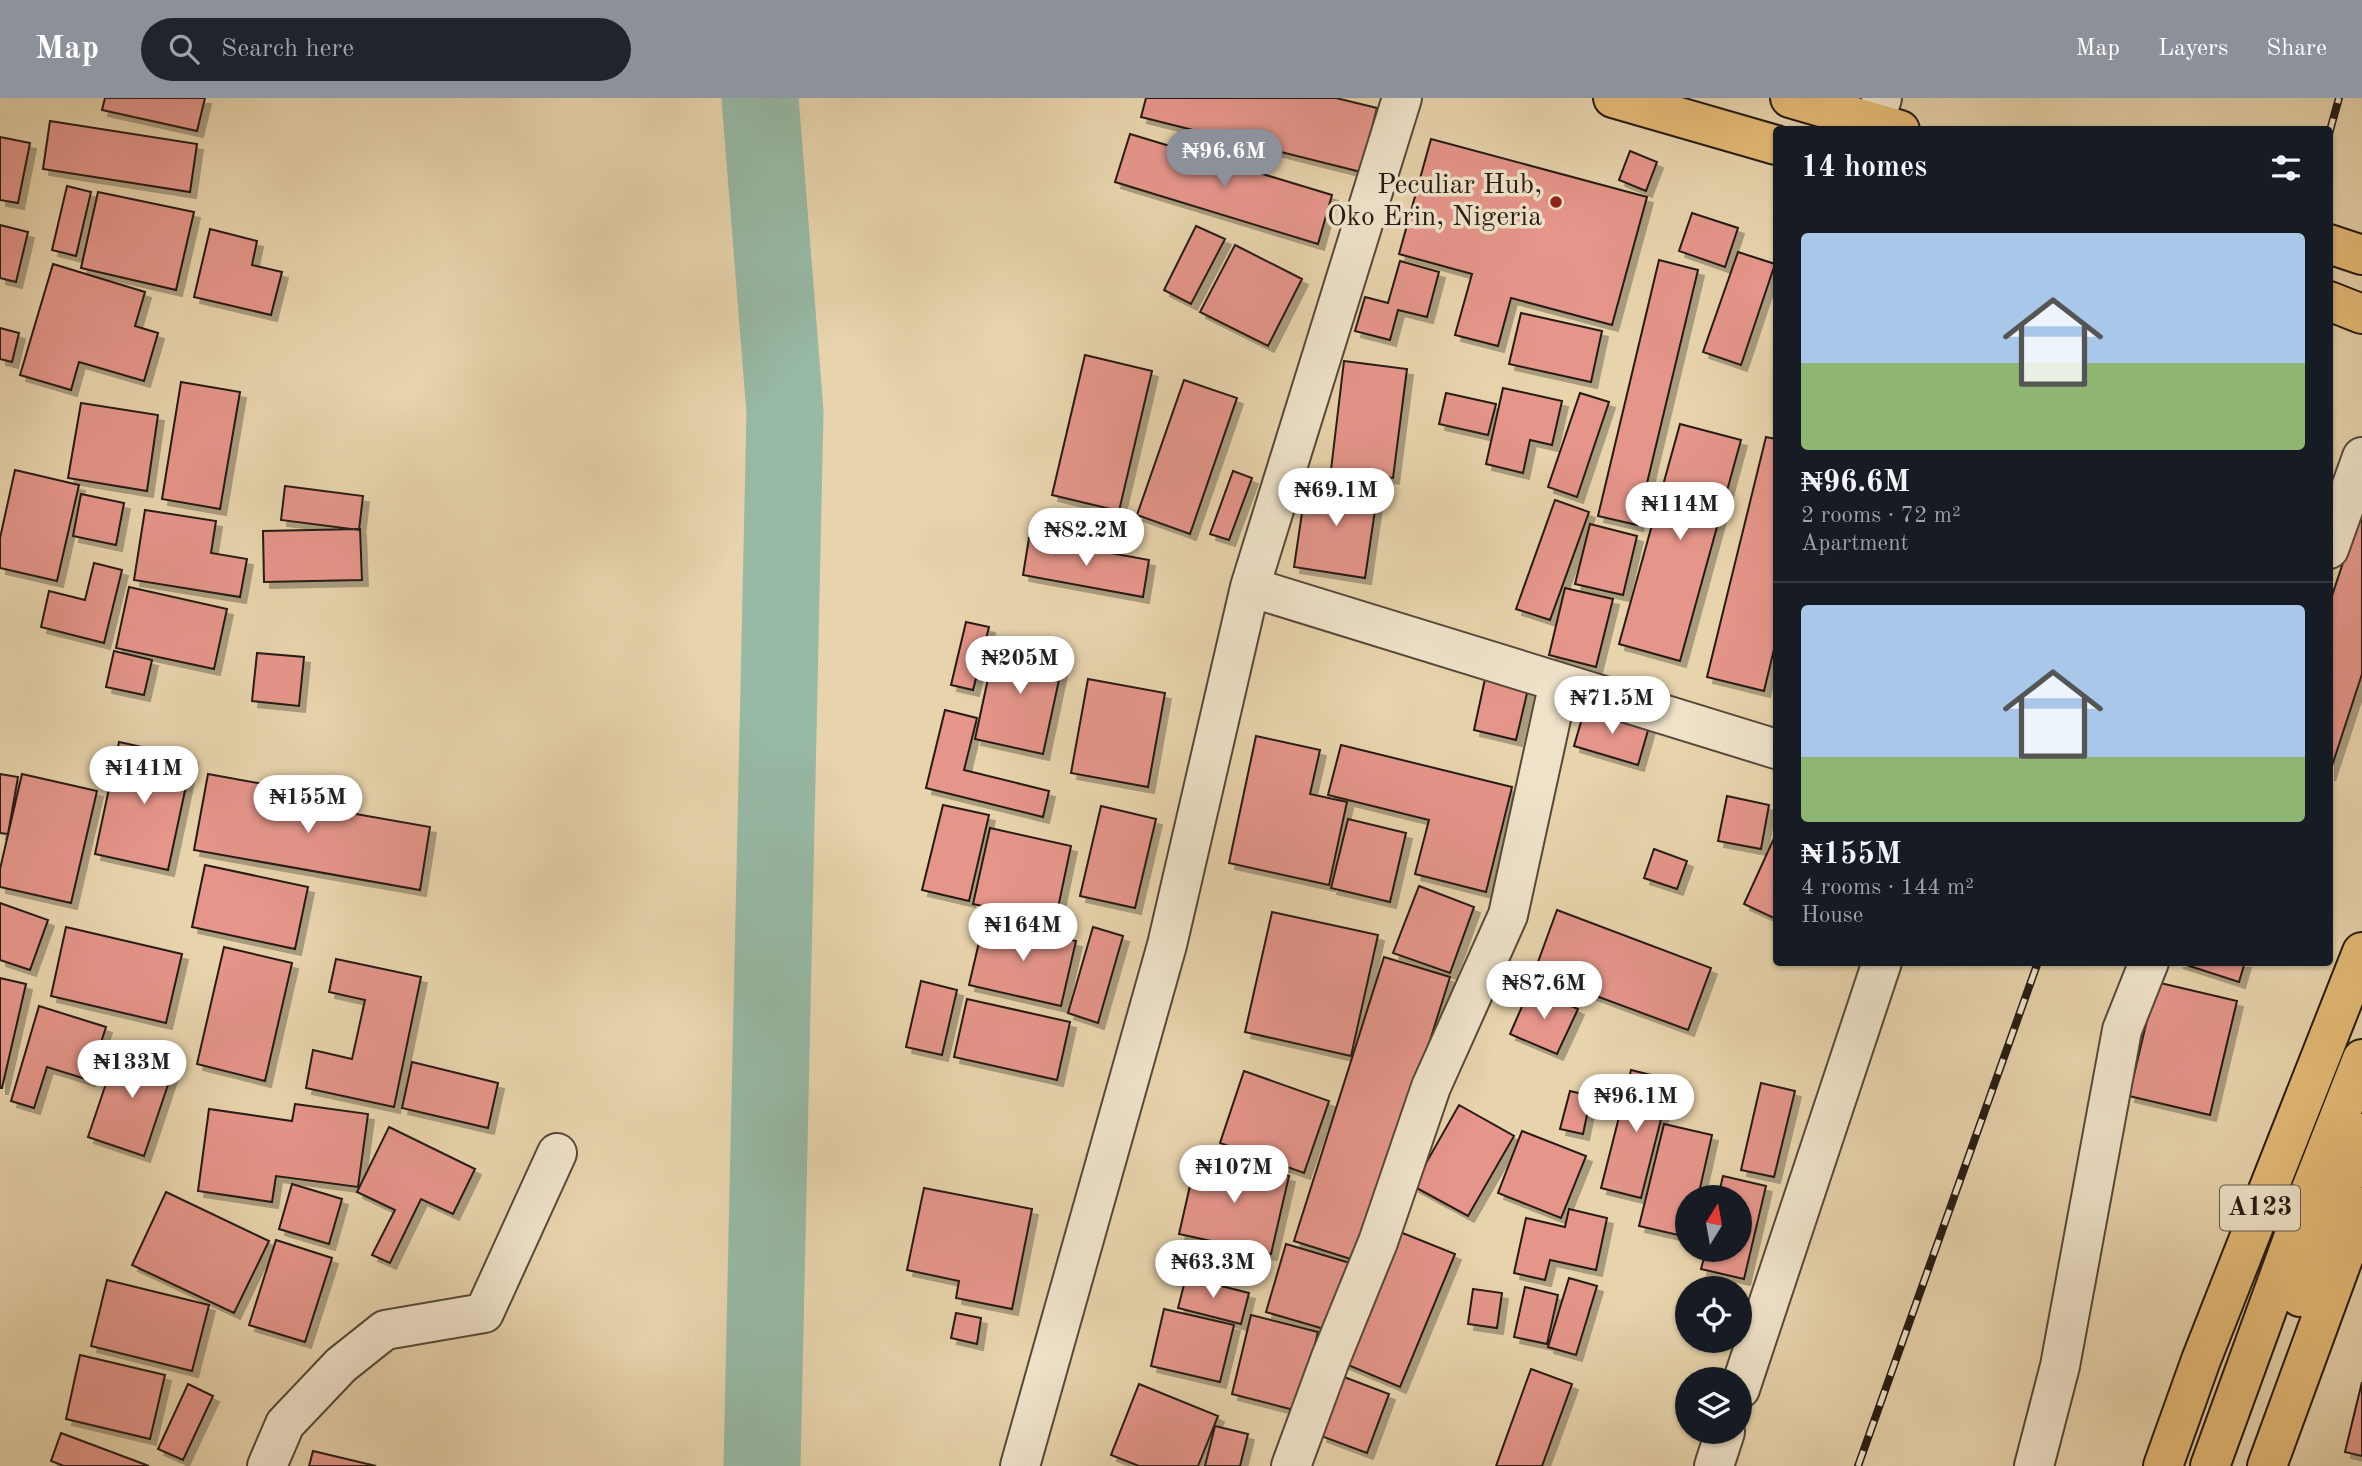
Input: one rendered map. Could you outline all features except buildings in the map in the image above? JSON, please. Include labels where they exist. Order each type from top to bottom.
[{"type":"highway","points":[[1613,98],[1773,144]]},
{"type":"highway","points":[[1790,98],[1886,117]]},
{"type":"highway","points":[[2333,245],[2362,255]]},
{"type":"highway","points":[[2333,303],[2362,314]]},
{"type":"highway","name":"A123","points":[[2163,1466],[2206,1347],[2362,951]]},
{"type":"highway","name":"A123","points":[[2210,1466],[2311,1189],[2362,1059]]},
{"type":"highway","name":"A123","points":[[2236,1466],[2362,1133]]},
{"type":"highway","points":[[2267,1466],[2362,1207]]},
{"type":"street","points":[[1020,1466],[1167,945],[1250,587],[1402,98]]},
{"type":"street","points":[[2333,539],[2362,457]]},
{"type":"street","points":[[1250,587],[1773,749]]},
{"type":"street","points":[[1291,1466],[1378,1242],[1431,1087],[1508,915],[1559,682]]},
{"type":"street","points":[[1747,1367],[1881,966]]},
{"type":"street","points":[[2034,1466],[2060,1366],[2122,1030],[2147,966]]},
{"type":"street","points":[[267,1466],[285,1424],[341,1365],[385,1330],[484,1312],[557,1153]]},
{"type":"street","points":[[1714,1466],[1721,1444]]},
{"type":"waterway","points":[[760,98],[785,412],[762,1466]]},
{"type":"railway","points":[[2331,126],[2339,98]]},
{"type":"railway","points":[[1858,1466],[2037,966]]},
{"type":"place","name":"Peculiar Hub, Oko Erin, Nigeria","points":[[1556,202]]}]
